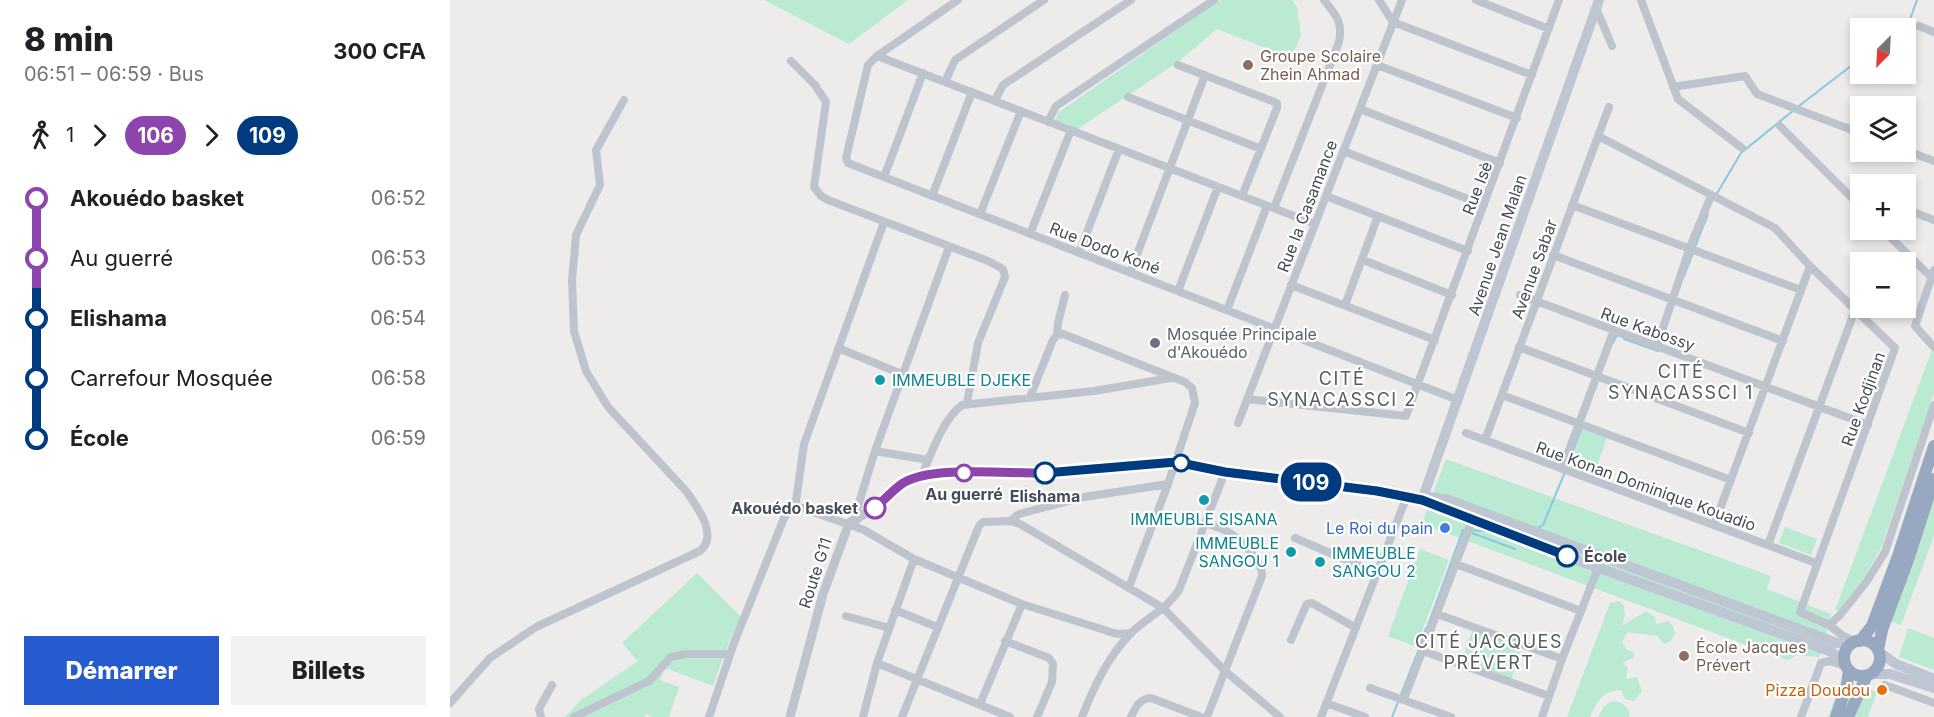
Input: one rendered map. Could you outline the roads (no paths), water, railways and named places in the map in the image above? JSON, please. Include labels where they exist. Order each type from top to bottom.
[{"type":"highway","points":[[1836,717],[1847,684],[1848,668],[1845,653],[1867,634],[1872,626],[1934,446]]},
{"type":"highway","points":[[1848,717],[1868,674],[1877,667],[1882,630],[1934,479]]},
{"type":"highway","points":[[1856,642],[1869,642],[1879,651]]},
{"type":"highway","points":[[1848,668],[1857,675],[1868,674]]},
{"type":"main road","name":"Avenue Jean Malan","points":[[1422,500],[1597,4]]},
{"type":"main road","points":[[1422,500],[1430,497],[1449,500],[1837,643],[1856,642]]},
{"type":"main road","points":[[1422,500],[1598,568],[1832,652],[1848,668]]},
{"type":"main road","points":[[1879,651],[1896,664],[1934,679]]},
{"type":"main road","points":[[1868,674],[1890,674],[1934,688]]},
{"type":"street","points":[[877,56],[958,0]]},
{"type":"street","points":[[945,82],[956,60],[1044,0]]},
{"type":"street","points":[[995,100],[1003,85],[1131,0]]},
{"type":"street","points":[[1048,122],[1056,106],[1214,0]]},
{"type":"street","points":[[1227,310],[1339,42],[1342,30],[1340,24],[1324,0]]},
{"type":"street","points":[[1379,0],[1393,22],[1532,75]]},
{"type":"street","name":"Rue la Casamance","points":[[1238,423],[1402,0]]},
{"type":"street","points":[[1476,0],[1549,29]]},
{"type":"street","name":"Rue Isè","points":[[1247,399],[1406,416],[1559,0]]},
{"type":"street","points":[[1641,0],[1678,99],[1742,148]]},
{"type":"street","points":[[1597,4],[1612,46]]},
{"type":"street","points":[[1919,26],[1934,32]]},
{"type":"street","points":[[877,56],[1314,224]]},
{"type":"street","name":"Rue Dodo Koné","points":[[877,56],[868,65],[846,158],[848,163],[1458,400]]},
{"type":"street","points":[[791,61],[815,85],[826,102],[814,187],[821,196],[988,261],[1003,269],[1005,277],[978,343],[968,403]]},
{"type":"street","points":[[1178,64],[1277,103],[1242,196]]},
{"type":"street","points":[[1377,65],[1517,118]]},
{"type":"street","points":[[884,177],[923,73]]},
{"type":"street","points":[[1130,273],[1205,75]]},
{"type":"street","points":[[1672,87],[1745,76],[1756,94],[1850,129]]},
{"type":"street","points":[[932,196],[972,92]]},
{"type":"street","points":[[1128,98],[1261,149]]},
{"type":"street","points":[[450,703],[490,658],[512,642],[557,617],[700,551],[708,539],[704,520],[687,492],[608,407],[586,371],[574,331],[572,280],[576,235],[600,185],[596,150],[624,100]]},
{"type":"street","name":"Avenue Sabar","points":[[1485,440],[1608,107]]},
{"type":"street","points":[[1360,109],[1500,163]]},
{"type":"street","points":[[980,214],[1021,111]]},
{"type":"street","points":[[1780,126],[1850,196]]},
{"type":"street","points":[[1030,234],[1071,130]]},
{"type":"street","name":"Rue Kodjinan","points":[[1598,136],[1775,228],[1850,305]]},
{"type":"street","points":[[1079,253],[1119,149]]},
{"type":"street","points":[[1343,151],[1484,206]]},
{"type":"street","points":[[1916,154],[1934,161]]},
{"type":"street","points":[[1178,291],[1218,187]]},
{"type":"street","points":[[1326,196],[1468,251]]},
{"type":"street","points":[[1657,346],[1690,247],[1711,196]]},
{"type":"street","points":[[1572,205],[1801,290]]},
{"type":"street","points":[[1916,213],[1934,220]]},
{"type":"street","points":[[1346,305],[1378,216]]},
{"type":"street","points":[[795,508],[804,444],[884,222]]},
{"type":"street","points":[[1894,240],[1933,274],[1915,326],[1934,347]]},
{"type":"street","points":[[853,522],[875,451],[949,247]]},
{"type":"street","points":[[1553,255],[1783,340]]},
{"type":"street","points":[[1362,260],[1452,295]]},
{"type":"street","points":[[1714,525],[1810,266]]},
{"type":"street","points":[[1291,285],[1435,340]]},
{"type":"street","points":[[1030,397],[1057,335],[1065,296]]},
{"type":"street","name":"Rue Kabossy","points":[[1520,296],[1868,425]]},
{"type":"street","points":[[1768,545],[1852,318]]},
{"type":"street","name":"Rue Kodjinan","points":[[1856,642],[1843,636],[1829,625],[1800,612],[1816,563],[1896,350],[1863,318]]},
{"type":"street","points":[[1562,469],[1614,330]]},
{"type":"street","points":[[1057,335],[1063,334],[1185,382],[1195,394],[1195,404],[1176,462],[1130,587]]},
{"type":"street","points":[[1519,347],[1749,433]]},
{"type":"street","points":[[838,348],[902,374]]},
{"type":"street","points":[[922,476],[938,437],[962,405],[1094,391],[1172,378]]},
{"type":"street","points":[[1502,395],[1731,480]]},
{"type":"street","points":[[1829,625],[1867,581],[1885,552],[1934,405]]},
{"type":"street","name":"Rue Konan Dominique Kouadio","points":[[1466,433],[1816,563]]},
{"type":"street","points":[[875,451],[928,460]]},
{"type":"street","points":[[853,522],[877,506],[902,484],[922,476],[938,473],[1055,472],[1176,462],[1225,472],[1407,496],[1422,500]]},
{"type":"street","points":[[1082,717],[1101,673],[1131,633],[1163,608],[1179,590],[1225,472]]},
{"type":"street","points":[[1010,521],[1019,514],[1084,497],[1168,484]]},
{"type":"street","points":[[1321,717],[1407,496]]},
{"type":"street","points":[[709,717],[730,654],[784,518],[795,508],[853,522],[914,559],[1022,604],[1117,634],[1131,633]]},
{"type":"street","points":[[1404,699],[1472,520]]},
{"type":"street","points":[[902,717],[981,524],[1010,521],[1020,524],[1163,608],[1225,671],[1280,717]]},
{"type":"street","name":"Route G11","points":[[790,717],[832,564],[853,522]]},
{"type":"street","points":[[1206,523],[1236,537],[1262,569],[1262,576],[1207,717]]},
{"type":"street","points":[[1295,538],[1377,573]]},
{"type":"street","points":[[863,717],[877,663],[914,559]]},
{"type":"street","points":[[1456,564],[1581,611]]},
{"type":"street","points":[[1542,717],[1598,568]]},
{"type":"street","points":[[1291,640],[1307,604],[1312,603],[1356,628]]},
{"type":"street","points":[[980,704],[1022,604]]},
{"type":"street","points":[[895,610],[937,627]]},
{"type":"street","points":[[1437,615],[1562,659]]},
{"type":"street","points":[[846,616],[889,628]]},
{"type":"street","points":[[1005,641],[1049,658],[1053,664],[1052,682],[1037,717]]},
{"type":"street","points":[[1423,651],[1549,696]]},
{"type":"street","points":[[574,717],[649,681],[671,657],[686,654],[730,654]]},
{"type":"street","points":[[1801,717],[1821,663],[1836,662],[1848,668]]},
{"type":"street","points":[[877,663],[1010,717]]},
{"type":"street","points":[[541,717],[539,709],[552,685]]},
{"type":"street","points":[[1885,685],[1934,703]]},
{"type":"street","points":[[1370,688],[1451,717]]},
{"type":"street","points":[[1131,717],[1140,702],[1151,698],[1201,717]]},
{"type":"street","points":[[1326,703],[1365,717]]},
{"type":"waterway","points":[[1910,18],[1917,0]]},
{"type":"waterway","points":[[1799,106],[1850,67]]},
{"type":"waterway","points":[[1716,195],[1741,153],[1794,110]]},
{"type":"waterway","points":[[1695,247],[1708,214]]},
{"type":"waterway","points":[[1684,276],[1693,253]]},
{"type":"waterway","points":[[1613,343],[1617,335],[1626,338]]},
{"type":"waterway","points":[[1624,339],[1658,351]]},
{"type":"waterway","points":[[1567,467],[1581,429]]},
{"type":"waterway","points":[[1538,528],[1543,525],[1565,472]]},
{"type":"waterway","points":[[1427,628],[1463,530],[1488,531]]},
{"type":"waterway","points":[[1472,533],[1515,549]]},
{"type":"waterway","points":[[1420,646],[1426,628]]},
{"type":"waterway","points":[[1392,717],[1421,644]]},
{"type":"place","name":"Groupe Scolaire Zhein Ahmad","points":[[1248,65]]},
{"type":"place","name":"Mosquée Principale d'Akouédo","points":[[1155,343]]},
{"type":"place","name":"IMMEUBLE DJEKE","points":[[880,380]]},
{"type":"place","name":"Au guerré","points":[[964,473]]},
{"type":"place","name":"Elishama","points":[[1045,473]]},
{"type":"place","name":"IMMEUBLE SISANA","points":[[1204,500]]},
{"type":"place","name":"Akouédo basket","points":[[875,508]]},
{"type":"place","name":"Le Roi du pain","points":[[1445,528]]},
{"type":"place","name":"IMMEUBLE SANGOU 1","points":[[1291,552]]},
{"type":"place","name":"École","points":[[1567,556]]},
{"type":"place","name":"IMMEUBLE SANGOU 2","points":[[1320,562]]},
{"type":"place","name":"École Jacques Prévert","points":[[1684,656]]},
{"type":"place","name":"Pizza Doudou","points":[[1882,690]]},
{"type":"district","name":"CITÉ SYNACASSCI 1","points":[[1681,382]]},
{"type":"district","name":"CITÉ SYNACASSCI 2","points":[[1342,389]]},
{"type":"district","name":"CITÉ JACQUES PRÉVERT","points":[[1489,652]]}]
